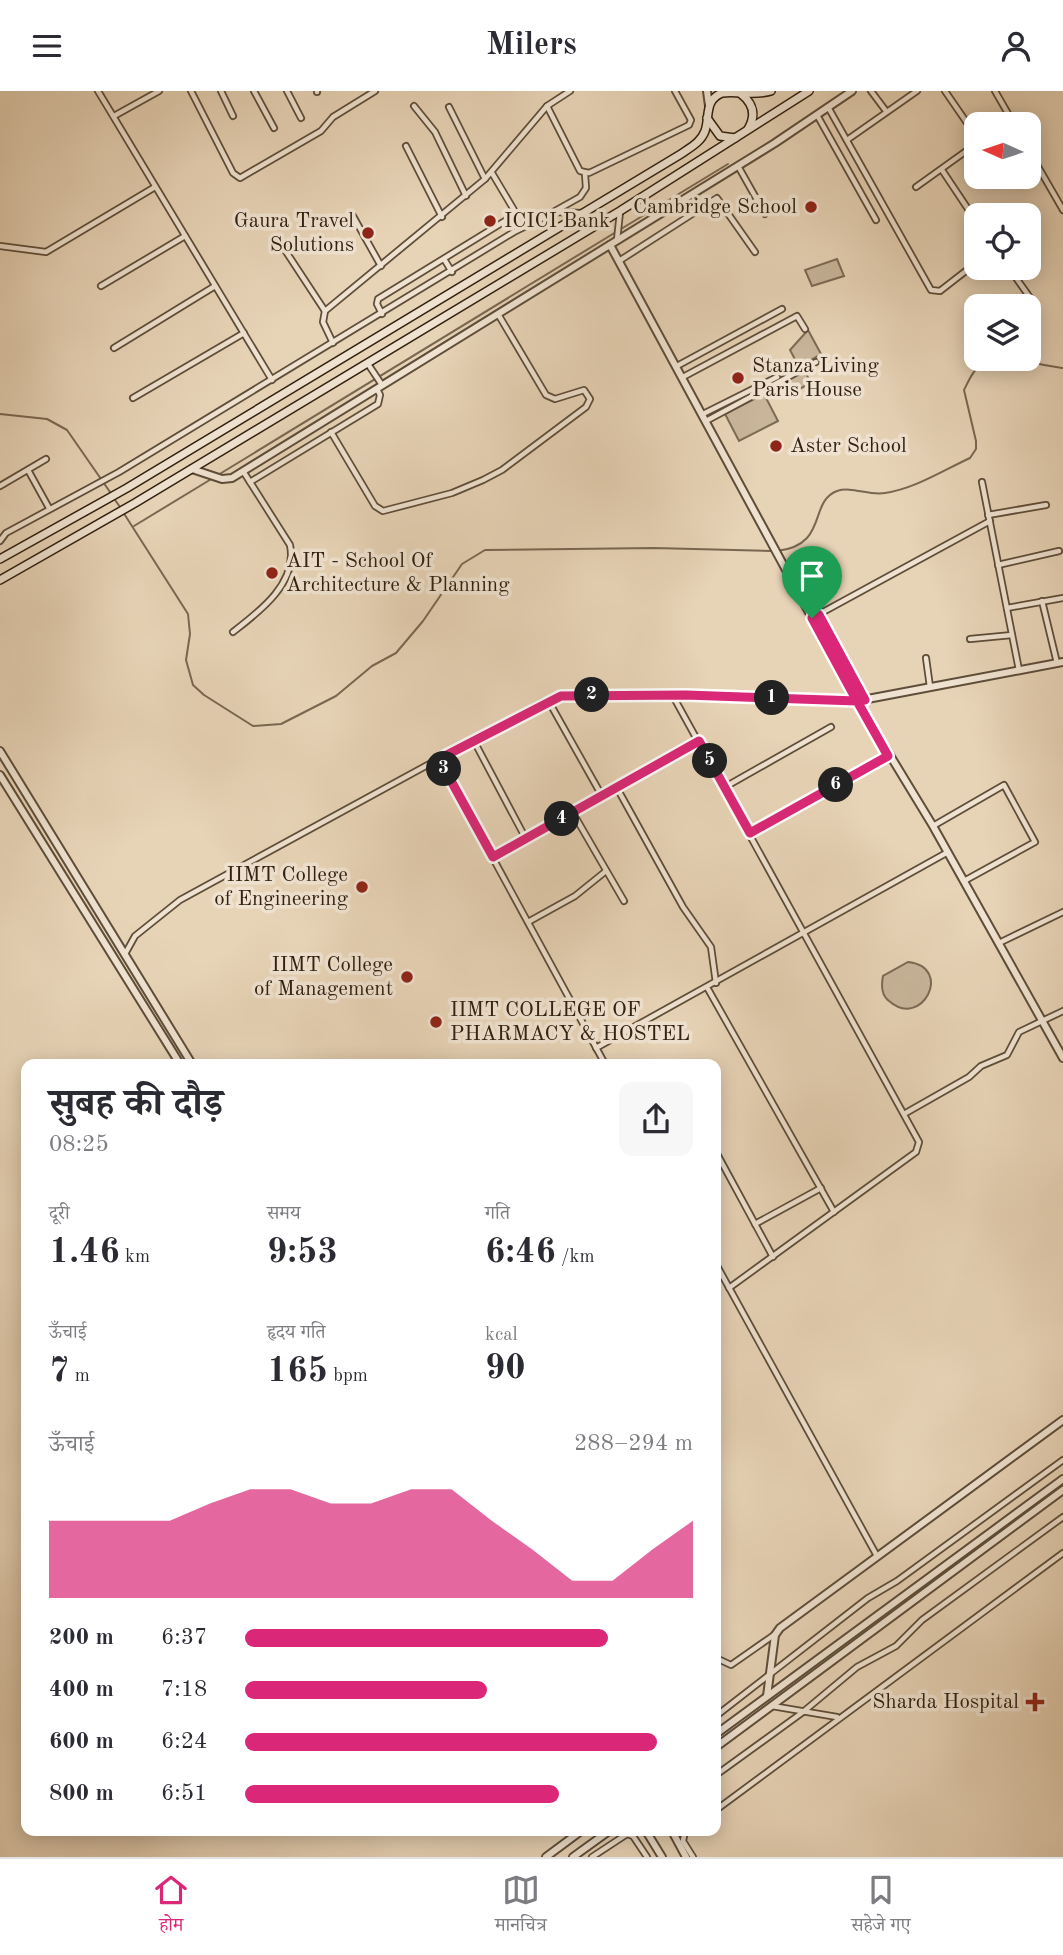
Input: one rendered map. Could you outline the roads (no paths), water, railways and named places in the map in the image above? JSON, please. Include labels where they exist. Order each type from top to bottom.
[{"type":"main road","points":[[0,559],[127,488],[698,143],[705,131],[709,106],[717,96],[730,91],[740,94],[771,91]]},
{"type":"main road","points":[[0,580],[369,366],[620,215],[809,91]]},
{"type":"main road","points":[[740,94],[752,106],[753,114],[748,130]]},
{"type":"main road","points":[[707,117],[713,131],[727,138],[735,138]]},
{"type":"street","points":[[99,91],[272,380]]},
{"type":"street","points":[[114,116],[159,91]]},
{"type":"street","points":[[191,91],[233,173],[240,178],[321,131],[332,117],[375,91]]},
{"type":"street","points":[[221,91],[233,115]]},
{"type":"street","points":[[254,91],[274,128]]},
{"type":"street","points":[[287,91],[301,118]]},
{"type":"street","points":[[333,343],[323,322],[325,311],[443,217],[492,173],[547,106],[570,91]]},
{"type":"street","points":[[585,173],[689,125],[691,120],[674,91]]},
{"type":"street","points":[[707,91],[709,106]]},
{"type":"street","points":[[192,469],[222,479],[243,471],[610,245],[618,237],[738,166],[852,91]]},
{"type":"street","points":[[871,91],[886,111]]},
{"type":"street","points":[[846,139],[917,91]]},
{"type":"street","points":[[945,91],[964,119]]},
{"type":"street","points":[[995,91],[1007,112]]},
{"type":"street","points":[[414,106],[435,132],[466,196]]},
{"type":"street","points":[[0,541],[3,535],[119,472],[514,232],[580,197],[588,183],[585,173],[580,171],[547,106]]},
{"type":"street","points":[[449,107],[485,179]]},
{"type":"street","points":[[828,107],[931,290],[940,291],[964,272]]},
{"type":"street","points":[[817,115],[876,220]]},
{"type":"street","points":[[406,146],[443,217]]},
{"type":"street","points":[[916,187],[964,153]]},
{"type":"street","points":[[738,166],[765,214]]},
{"type":"street","points":[[942,170],[964,203]]},
{"type":"street","points":[[1041,172],[1063,210]]},
{"type":"street","points":[[382,314],[377,305],[378,299],[508,221],[514,210],[492,173]]},
{"type":"street","points":[[0,247],[46,252],[155,187]]},
{"type":"street","points":[[619,261],[717,198],[755,252]]},
{"type":"street","points":[[555,212],[583,213]]},
{"type":"street","points":[[618,237],[620,215]]},
{"type":"street","points":[[353,216],[381,266]]},
{"type":"street","points":[[508,221],[514,232]]},
{"type":"street","points":[[101,286],[185,236]]},
{"type":"street","points":[[279,241],[325,311]]},
{"type":"street","points":[[610,245],[783,565],[815,616],[861,700],[888,756],[933,826],[1063,1058]]},
{"type":"street","points":[[444,259],[452,272]]},
{"type":"street","points":[[114,348],[215,286]]},
{"type":"street","points":[[677,366],[782,309]]},
{"type":"street","points":[[331,432],[375,506],[383,511],[452,493],[502,470],[586,407],[590,399],[584,390],[555,399],[546,395],[498,314]]},
{"type":"street","points":[[683,377],[797,316],[805,329]]},
{"type":"street","points":[[133,398],[244,333]]},
{"type":"street","points":[[704,418],[816,362]]},
{"type":"street","points":[[250,482],[378,404],[379,385],[369,366]]},
{"type":"street","points":[[704,418],[777,377]]},
{"type":"street","points":[[0,486],[46,459]]},
{"type":"street","points":[[28,470],[49,508]]},
{"type":"street","points":[[233,632],[265,607],[276,593],[291,557],[290,545],[243,471]]},
{"type":"street","points":[[982,482],[1020,671]]},
{"type":"street","points":[[815,616],[989,518],[1046,505]]},
{"type":"street","points":[[998,565],[1059,551]]},
{"type":"street","points":[[1007,608],[1063,598]]},
{"type":"street","points":[[125,954],[135,936],[180,900],[548,700],[571,695],[673,695],[861,700],[1020,671],[1060,662],[1042,601]]},
{"type":"street","points":[[970,639],[1012,635]]},
{"type":"street","points":[[926,658],[930,688]]},
{"type":"street","points":[[673,695],[917,1137],[918,1149],[729,1288]]},
{"type":"street","points":[[548,700],[602,796]]},
{"type":"street","points":[[724,787],[831,727]]},
{"type":"street","points":[[473,740],[526,839]]},
{"type":"street","points":[[493,857],[699,741]]},
{"type":"street","points":[[0,751],[189,1059]]},
{"type":"street","points":[[750,833],[888,756]]},
{"type":"street","points":[[439,759],[602,1059]]},
{"type":"street","points":[[0,775],[177,1059]]},
{"type":"street","points":[[933,826],[1004,785],[1035,842],[964,881]]},
{"type":"street","points":[[617,788],[683,907],[711,947],[716,983]]},
{"type":"street","points":[[573,813],[624,901]]},
{"type":"street","points":[[596,1048],[708,989],[802,932],[948,852]]},
{"type":"street","points":[[528,922],[575,896],[606,870]]},
{"type":"street","points":[[999,943],[1063,912]]},
{"type":"street","points":[[708,989],[834,1212]]},
{"type":"street","points":[[904,1114],[969,1077],[981,1066],[1007,1055],[1017,1034],[1063,1011]]},
{"type":"street","points":[[721,1161],[773,1257]]},
{"type":"street","points":[[755,1224],[821,1188]]},
{"type":"street","points":[[721,1274],[877,1556]]},
{"type":"street","points":[[721,1660],[731,1665],[775,1635],[877,1556],[1063,1420]]},
{"type":"street","points":[[721,1712],[770,1672],[833,1628],[868,1598],[897,1581],[1063,1460]]},
{"type":"street","points":[[721,1730],[1063,1479]]},
{"type":"street","points":[[721,1743],[1063,1490]]},
{"type":"street","points":[[721,1771],[803,1712],[852,1671],[896,1646],[922,1620],[1063,1517]]},
{"type":"street","points":[[721,1806],[1063,1553]]},
{"type":"street","points":[[767,1696],[775,1635]]},
{"type":"street","points":[[772,1706],[838,1718]]},
{"type":"street","points":[[546,1857],[575,1836]]},
{"type":"street","points":[[573,1857],[602,1836]]},
{"type":"street","points":[[592,1857],[624,1836]]},
{"type":"street","points":[[633,1836],[647,1857]]},
{"type":"street","points":[[649,1836],[662,1857]]},
{"type":"street","points":[[676,1836],[686,1857]]},
{"type":"street","points":[[684,1836],[683,1841],[693,1857]]},
{"type":"waterway","points":[[621,229],[728,164]]},
{"type":"waterway","points":[[218,475],[616,232]]},
{"type":"waterway","points":[[777,551],[804,541],[816,523],[828,496],[837,491],[879,494],[896,491],[970,458],[976,449],[976,441],[964,390],[980,365],[1000,360],[1063,368]]},
{"type":"waterway","points":[[0,414],[47,419],[67,430],[110,492]]},
{"type":"waterway","points":[[134,526],[213,478]]},
{"type":"waterway","points":[[113,497],[120,507]]},
{"type":"waterway","points":[[123,512],[188,614],[190,634],[186,660],[193,685],[253,726],[281,724],[336,696],[372,666],[396,653],[423,621],[462,564],[485,550],[654,548],[771,551]]},
{"type":"place","name":"Cambridge School","points":[[811,207]]},
{"type":"place","name":"ICICI Bank","points":[[490,221]]},
{"type":"place","name":"Gaura Travel Solutions","points":[[368,233]]},
{"type":"place","name":"Stanza Living Paris House","points":[[738,378]]},
{"type":"place","name":"Aster School","points":[[776,446]]},
{"type":"place","name":"AIT - School Of Architecture & Planning","points":[[272,573]]},
{"type":"place","name":"IIMT College of Engineering","points":[[362,887]]},
{"type":"place","name":"IIMT College of Management","points":[[407,977]]},
{"type":"place","name":"IIMT COLLEGE OF PHARMACY & HOSTEL","points":[[436,1022]]},
{"type":"place","name":"Sharda Hospital","points":[[1035,1702]]}]
